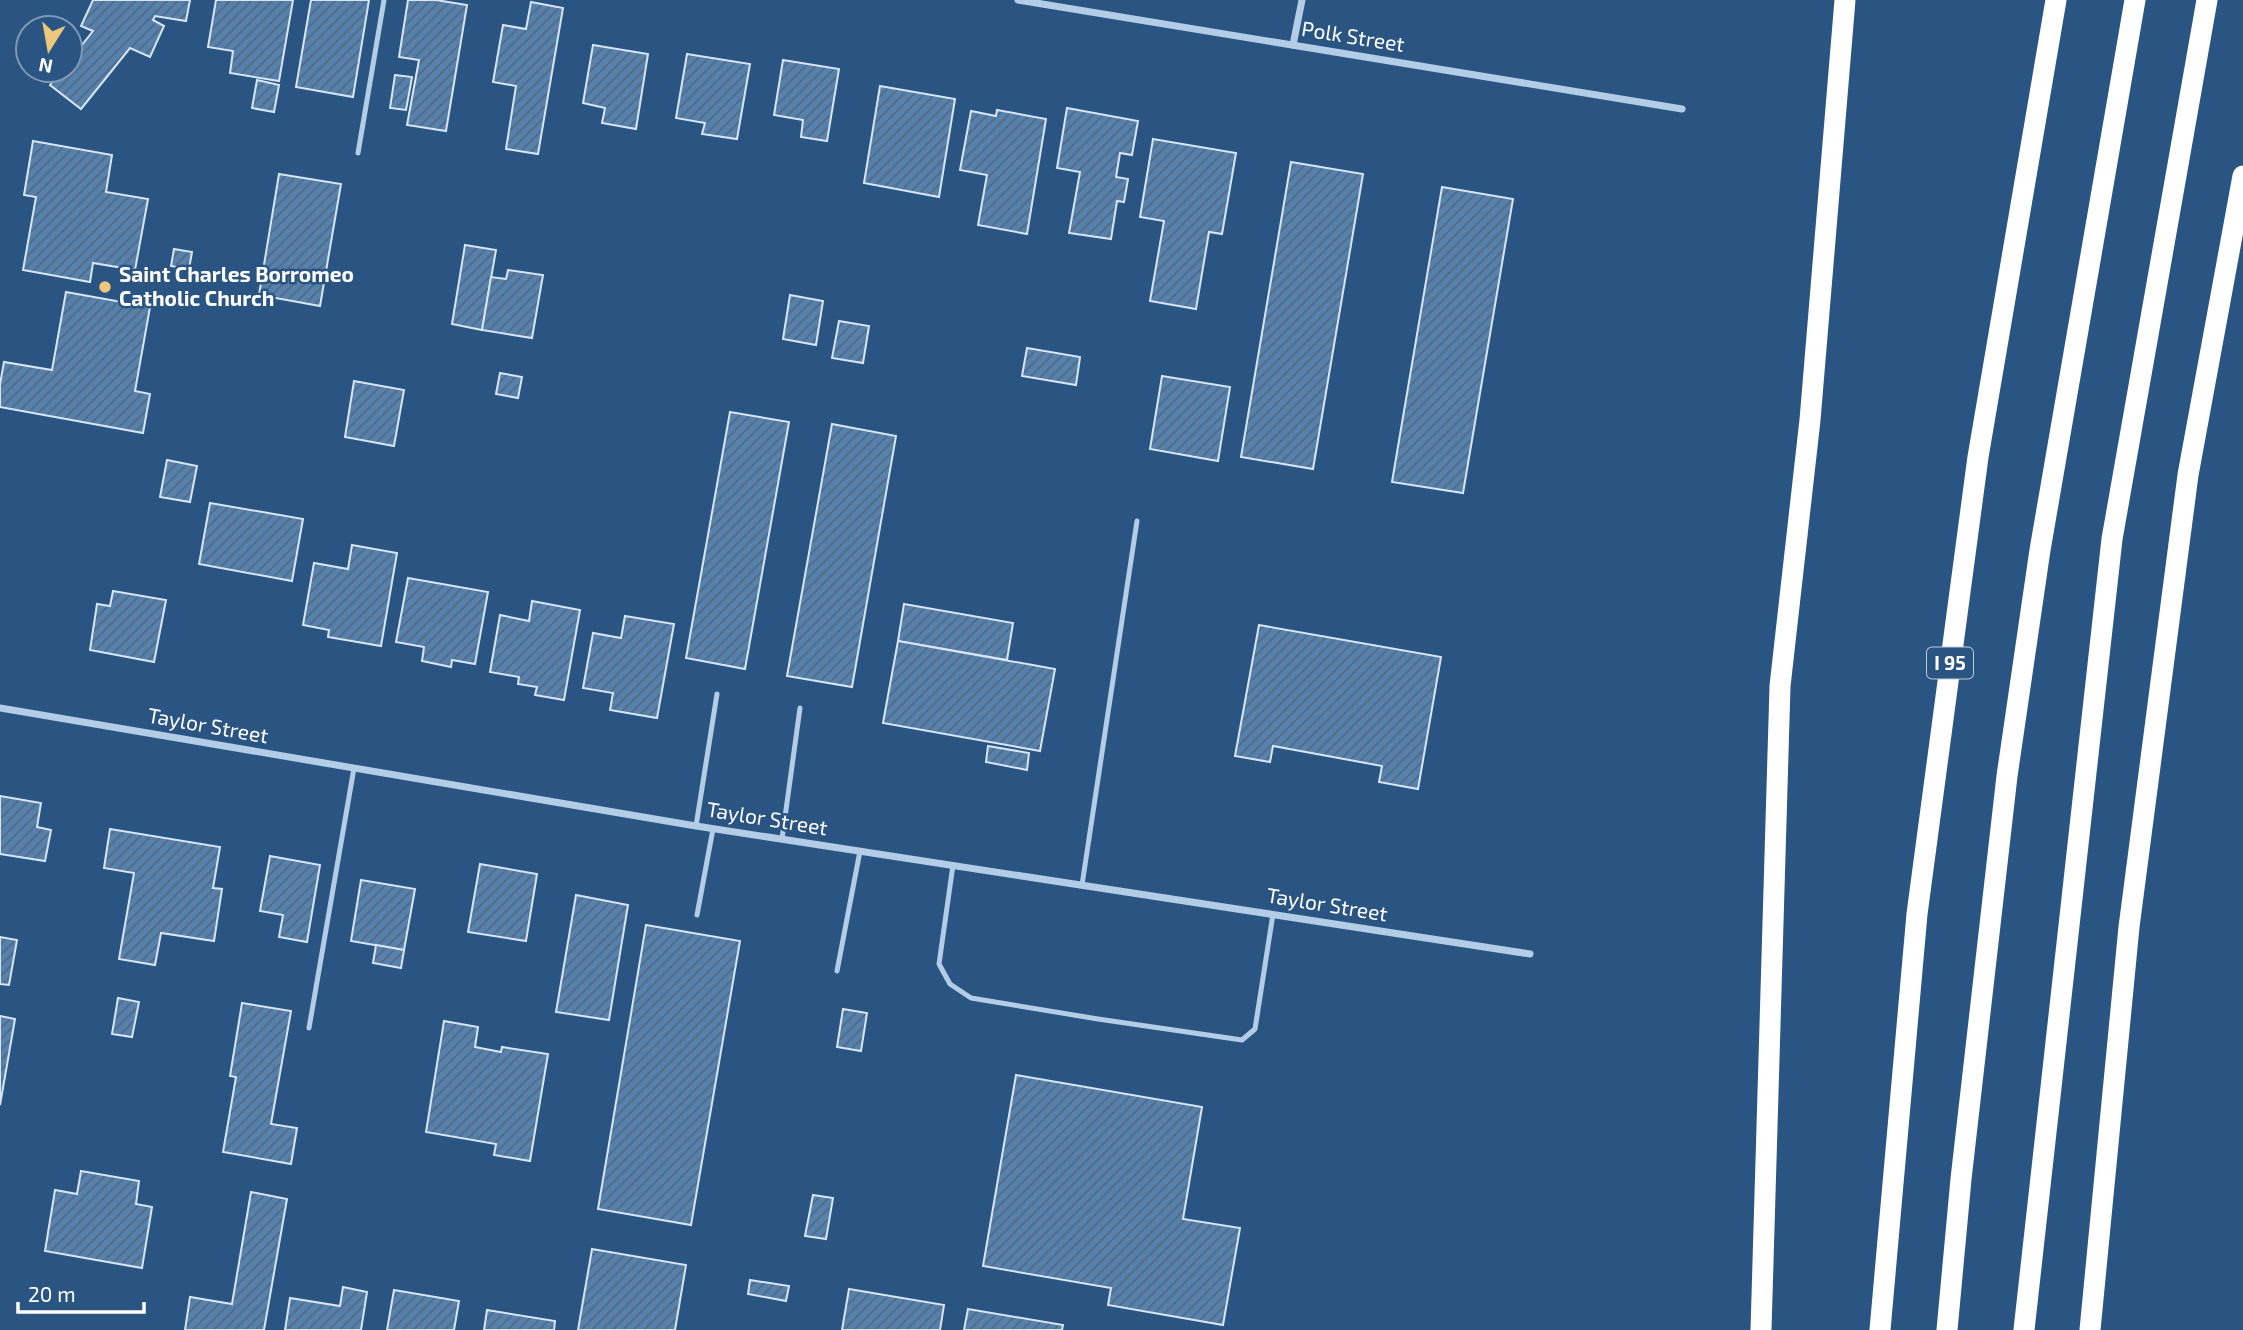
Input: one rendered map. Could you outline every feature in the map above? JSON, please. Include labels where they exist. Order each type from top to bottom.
[{"type":"highway","points":[[1761,1330],[1780,686],[1810,420],[1845,0]]},
{"type":"highway","name":"I 95","points":[[1880,1330],[1917,914],[1978,457],[2056,0]]},
{"type":"highway","points":[[1947,1330],[1961,1179],[2007,776],[2040,550],[2135,0]]},
{"type":"highway","points":[[2024,1330],[2112,539],[2207,0]]},
{"type":"highway","points":[[2090,1330],[2129,927],[2188,475],[2243,176]]},
{"type":"street","name":"Polk Street","points":[[1018,0],[1682,109]]},
{"type":"street","points":[[1293,45],[1302,0]]},
{"type":"street","name":"Taylor Street","points":[[0,708],[713,829],[1530,954]]},
{"type":"lane","points":[[358,153],[384,0]]},
{"type":"lane","points":[[1082,885],[1136,521]]},
{"type":"lane","points":[[696,826],[717,694]]},
{"type":"lane","points":[[782,839],[800,708]]},
{"type":"lane","points":[[309,1028],[355,768]]},
{"type":"lane","points":[[697,915],[713,829]]},
{"type":"lane","points":[[837,971],[860,851]]},
{"type":"lane","points":[[953,865],[939,964],[950,984],[971,998],[1185,1033],[1242,1040],[1255,1029],[1273,914]]},
{"type":"building","points":[[93,0],[190,0],[186,21],[155,16],[153,20],[164,26],[150,57],[130,48],[81,109],[50,85],[84,84],[84,42],[93,31],[84,27],[84,20]]},
{"type":"building","points":[[216,0],[293,0],[279,81],[230,73],[233,51],[208,47]]},
{"type":"building","points":[[311,0],[369,0],[353,97],[296,87]]},
{"type":"building","points":[[408,0],[436,0],[467,5],[446,131],[407,125],[419,60],[399,57]]},
{"type":"building","points":[[531,2],[563,8],[538,154],[506,149],[516,86],[493,82],[503,25],[526,29]]},
{"type":"building","points":[[593,45],[648,54],[636,129],[602,123],[605,108],[583,103]]},
{"type":"building","points":[[687,54],[750,64],[737,139],[702,134],[705,123],[676,118]]},
{"type":"building","points":[[783,60],[839,69],[827,141],[801,137],[803,120],[774,115]]},
{"type":"building","points":[[395,75],[412,77],[406,110],[390,108]]},
{"type":"building","points":[[257,80],[279,85],[274,112],[252,108]]},
{"type":"building","points":[[880,86],[955,99],[939,197],[864,183]]},
{"type":"building","points":[[1067,108],[1138,121],[1132,155],[1120,153],[1116,177],[1128,179],[1124,202],[1117,201],[1111,239],[1069,233],[1080,172],[1057,168]]},
{"type":"building","points":[[997,110],[1046,119],[1027,234],[978,225],[987,175],[960,170],[971,111],[996,116]]},
{"type":"building","points":[[1153,139],[1236,153],[1222,234],[1209,232],[1196,309],[1150,301],[1164,221],[1140,217]]},
{"type":"building","points":[[33,141],[112,155],[106,192],[148,199],[135,270],[93,263],[90,282],[23,270],[36,197],[24,195]]},
{"type":"building","points":[[1291,162],[1363,174],[1313,469],[1241,457]]},
{"type":"building","points":[[279,174],[341,184],[320,306],[259,295]]},
{"type":"building","points":[[1442,187],[1513,199],[1463,493],[1392,482]]},
{"type":"building","points":[[465,245],[496,250],[482,330],[452,324]]},
{"type":"building","points":[[174,249],[192,252],[189,269],[171,266]]},
{"type":"building","points":[[508,270],[543,275],[532,338],[482,330],[491,277],[506,279]]},
{"type":"building","points":[[66,292],[150,307],[135,391],[150,394],[143,433],[0,407],[4,362],[52,370]]},
{"type":"building","points":[[790,295],[823,301],[816,345],[783,339]]},
{"type":"building","points":[[839,321],[869,326],[863,363],[832,358]]},
{"type":"building","points":[[1027,348],[1080,357],[1076,385],[1022,376]]},
{"type":"building","points":[[500,373],[522,377],[518,398],[496,394]]},
{"type":"building","points":[[1162,376],[1230,387],[1218,461],[1150,449]]},
{"type":"building","points":[[354,381],[404,390],[394,446],[345,437]]},
{"type":"building","points":[[730,412],[789,422],[745,669],[686,658]]},
{"type":"building","points":[[832,424],[896,436],[852,687],[787,676]]},
{"type":"building","points":[[167,460],[197,466],[190,502],[160,497]]},
{"type":"building","points":[[210,503],[303,519],[292,581],[199,564]]},
{"type":"building","points":[[352,545],[397,553],[381,646],[328,637],[329,630],[303,625],[314,563],[348,569]]},
{"type":"building","points":[[408,578],[488,592],[475,664],[452,660],[451,667],[422,661],[424,647],[396,642]]},
{"type":"building","points":[[113,591],[166,600],[154,662],[90,650],[97,604],[110,606]]},
{"type":"building","points":[[532,601],[580,610],[564,700],[535,695],[537,687],[518,684],[519,677],[490,672],[500,615],[529,621]]},
{"type":"building","points":[[904,604],[1013,623],[1007,660],[898,641]]},
{"type":"building","points":[[625,616],[674,624],[657,718],[610,710],[613,693],[583,688],[593,633],[621,638]]},
{"type":"building","points":[[1259,625],[1441,657],[1418,789],[1379,782],[1382,766],[1273,746],[1270,762],[1235,756]]},
{"type":"building","points":[[898,641],[1055,669],[1040,751],[883,723]]},
{"type":"building","points":[[988,746],[1029,753],[1027,770],[986,762]]},
{"type":"building","points":[[0,796],[41,803],[37,827],[51,830],[45,861],[0,854]]},
{"type":"building","points":[[110,829],[220,847],[213,888],[222,889],[214,941],[161,933],[155,965],[119,959],[134,873],[104,868]]},
{"type":"building","points":[[270,856],[320,865],[307,942],[279,937],[283,915],[260,911]]},
{"type":"building","points":[[480,864],[537,874],[526,941],[468,932]]},
{"type":"building","points":[[361,880],[415,889],[404,950],[351,941]]},
{"type":"building","points":[[576,895],[628,905],[609,1020],[556,1012]]},
{"type":"building","points":[[646,925],[740,941],[691,1225],[598,1209]]},
{"type":"building","points":[[0,937],[17,940],[9,985],[0,984]]},
{"type":"building","points":[[376,945],[404,950],[401,968],[373,963]]},
{"type":"building","points":[[118,998],[139,1002],[132,1037],[112,1034]]},
{"type":"building","points":[[242,1003],[291,1011],[271,1124],[297,1128],[291,1164],[223,1152],[236,1077],[230,1076]]},
{"type":"building","points":[[843,1009],[867,1013],[861,1051],[837,1047]]},
{"type":"building","points":[[0,1016],[15,1019],[0,1105]]},
{"type":"building","points":[[444,1021],[478,1027],[475,1047],[501,1052],[502,1047],[548,1054],[530,1161],[494,1155],[496,1144],[426,1132]]},
{"type":"building","points":[[1016,1075],[1202,1107],[1183,1219],[1240,1228],[1223,1325],[1108,1305],[1111,1288],[983,1266]]},
{"type":"building","points":[[81,1171],[139,1181],[136,1204],[152,1207],[142,1268],[45,1251],[55,1190],[77,1194]]},
{"type":"building","points":[[251,1192],[287,1199],[264,1330],[185,1330],[190,1297],[232,1304]]},
{"type":"building","points":[[813,1195],[833,1198],[826,1239],[805,1236]]},
{"type":"building","points":[[592,1249],[686,1265],[675,1330],[578,1330]]},
{"type":"building","points":[[750,1280],[789,1286],[786,1301],[748,1294]]},
{"type":"building","points":[[343,1287],[367,1292],[361,1330],[285,1330],[290,1298],[340,1306]]},
{"type":"building","points":[[849,1289],[944,1305],[940,1330],[842,1330]]},
{"type":"building","points":[[394,1290],[459,1301],[454,1330],[387,1330]]},
{"type":"building","points":[[968,1309],[1063,1325],[1062,1330],[964,1330]]},
{"type":"building","points":[[487,1310],[555,1321],[554,1330],[484,1330]]},
{"type":"place","name":"Saint Charles Borromeo Catholic Church","points":[[105,287]]}]
